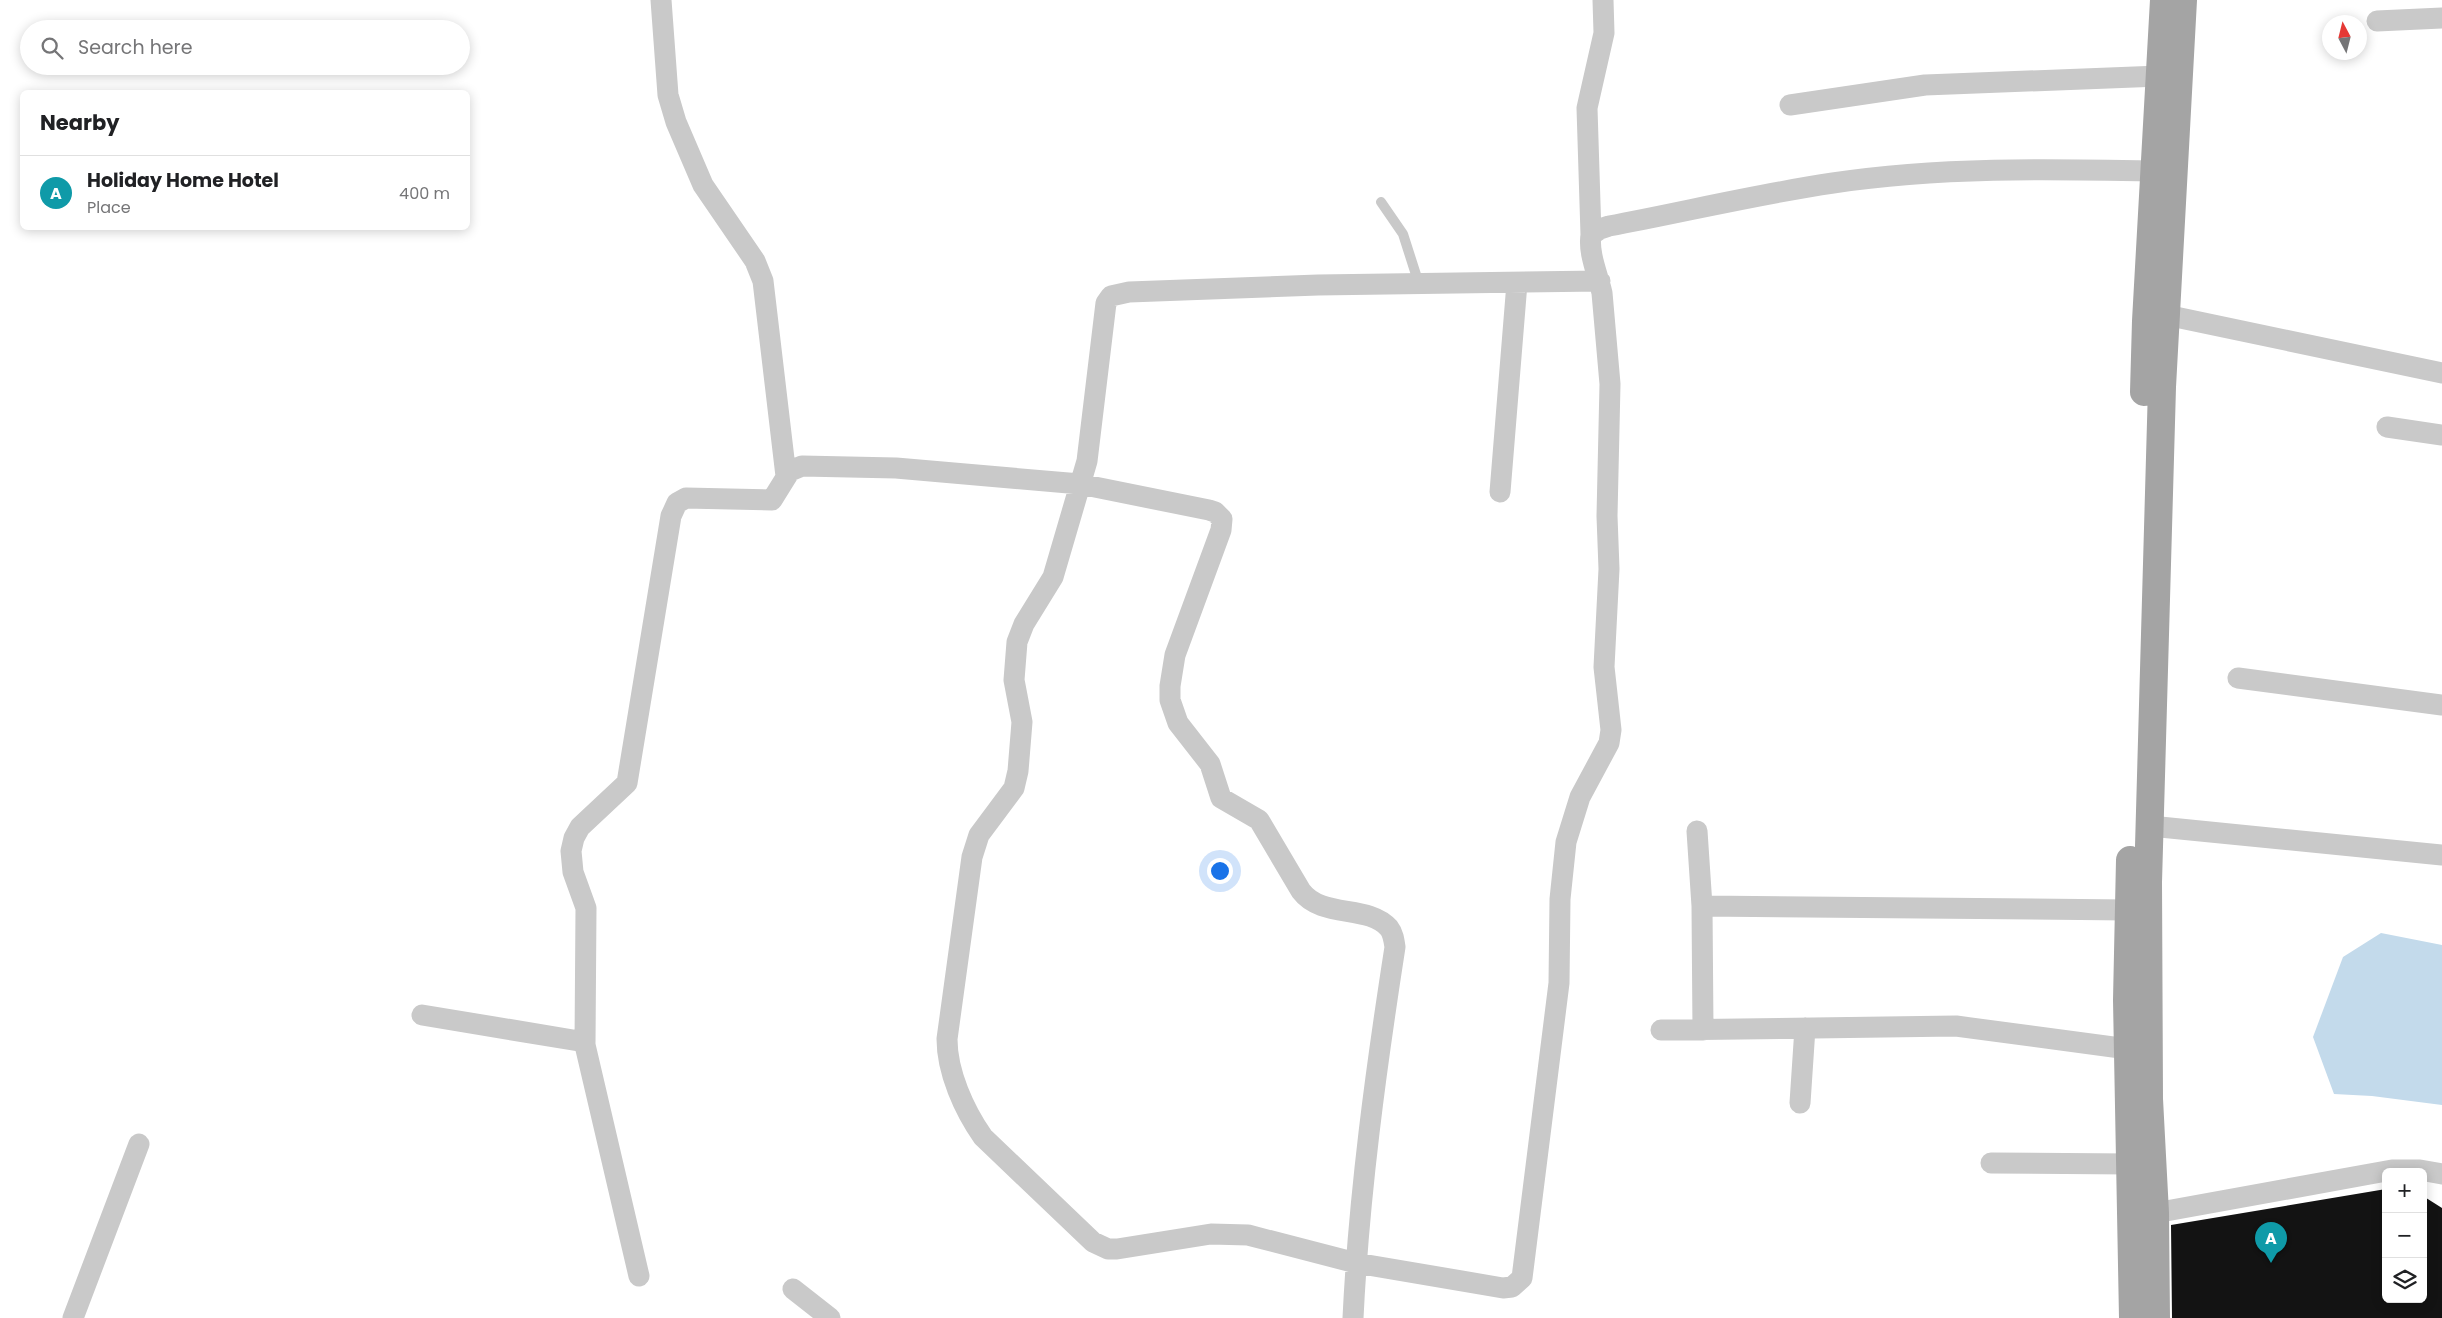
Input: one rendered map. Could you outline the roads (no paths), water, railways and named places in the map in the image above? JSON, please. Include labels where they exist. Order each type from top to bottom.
[{"type":"main road","points":[[2133,1318],[2128,1049],[2128,910],[2146,321],[2160,76],[2173,8]]},
{"type":"main road","points":[[2156,1318],[2149,1089],[2148,926],[2173,8]]},
{"type":"street","points":[[661,0],[668,95],[676,122],[703,185],[755,261],[763,281],[786,476]]},
{"type":"street","points":[[1600,281],[1129,292],[1111,296],[1104,311],[1086,461],[1080,484],[1053,578],[1024,624],[1017,642],[1013,667],[1022,737],[1018,771],[1014,788],[980,835],[972,857],[947,1039],[948,1060],[952,1073],[973,1123],[983,1137],[1093,1242],[1100,1246],[1117,1249],[1211,1234],[1231,1233],[1248,1235],[1356,1263],[1503,1288],[1516,1285],[1523,1275],[1559,983],[1560,899],[1566,842],[1580,796],[1609,743],[1612,730],[1604,668],[1609,569],[1607,516],[1610,384],[1600,281],[1590,243],[1587,108],[1604,33],[1603,0]]},
{"type":"street","points":[[2377,21],[2442,18]]},
{"type":"street","points":[[1790,105],[1925,85],[2160,76]]},
{"type":"street","points":[[1591,235],[1609,226],[1752,196],[1834,183],[1887,177],[2037,169],[2154,171]]},
{"type":"street","points":[[1500,492],[1517,283]]},
{"type":"street","points":[[2166,315],[2442,373]]},
{"type":"street","points":[[2387,427],[2442,435]]},
{"type":"street","points":[[638,1276],[585,1042],[586,908],[572,872],[572,844],[580,827],[627,783],[674,509],[676,503],[686,498],[772,500],[786,476],[795,467],[808,465],[896,468],[1080,484],[1209,510],[1220,516],[1221,530],[1171,669],[1170,700],[1178,723],[1210,764],[1221,798],[1259,820],[1309,901],[1321,906],[1373,919],[1384,924],[1392,934],[1395,946],[1378,1053],[1356,1263],[1353,1318]]},
{"type":"street","points":[[2238,678],[2442,705]]},
{"type":"street","points":[[2150,826],[2442,855]]},
{"type":"street","points":[[1697,831],[1702,906],[1703,1030]]},
{"type":"street","points":[[1702,906],[2128,910]]},
{"type":"street","points":[[422,1015],[585,1042]]},
{"type":"street","points":[[1661,1030],[1956,1026],[2128,1049]]},
{"type":"street","points":[[1800,1103],[1805,1028]]},
{"type":"street","points":[[73,1318],[138,1144]]},
{"type":"street","points":[[1991,1162],[2130,1164]]},
{"type":"street","points":[[2154,1213],[2392,1170],[2420,1170],[2442,1174]]},
{"type":"street","points":[[793,1289],[830,1318]]},
{"type":"lane","points":[[1381,202],[1403,234],[1418,284]]},
{"type":"water","points":[[2381,933],[2442,945],[2442,1105],[2372,1096],[2334,1094],[2313,1037],[2343,957]]},
{"type":"place","name":"Holiday Home Hotel","points":[[2271,1263]]}]
